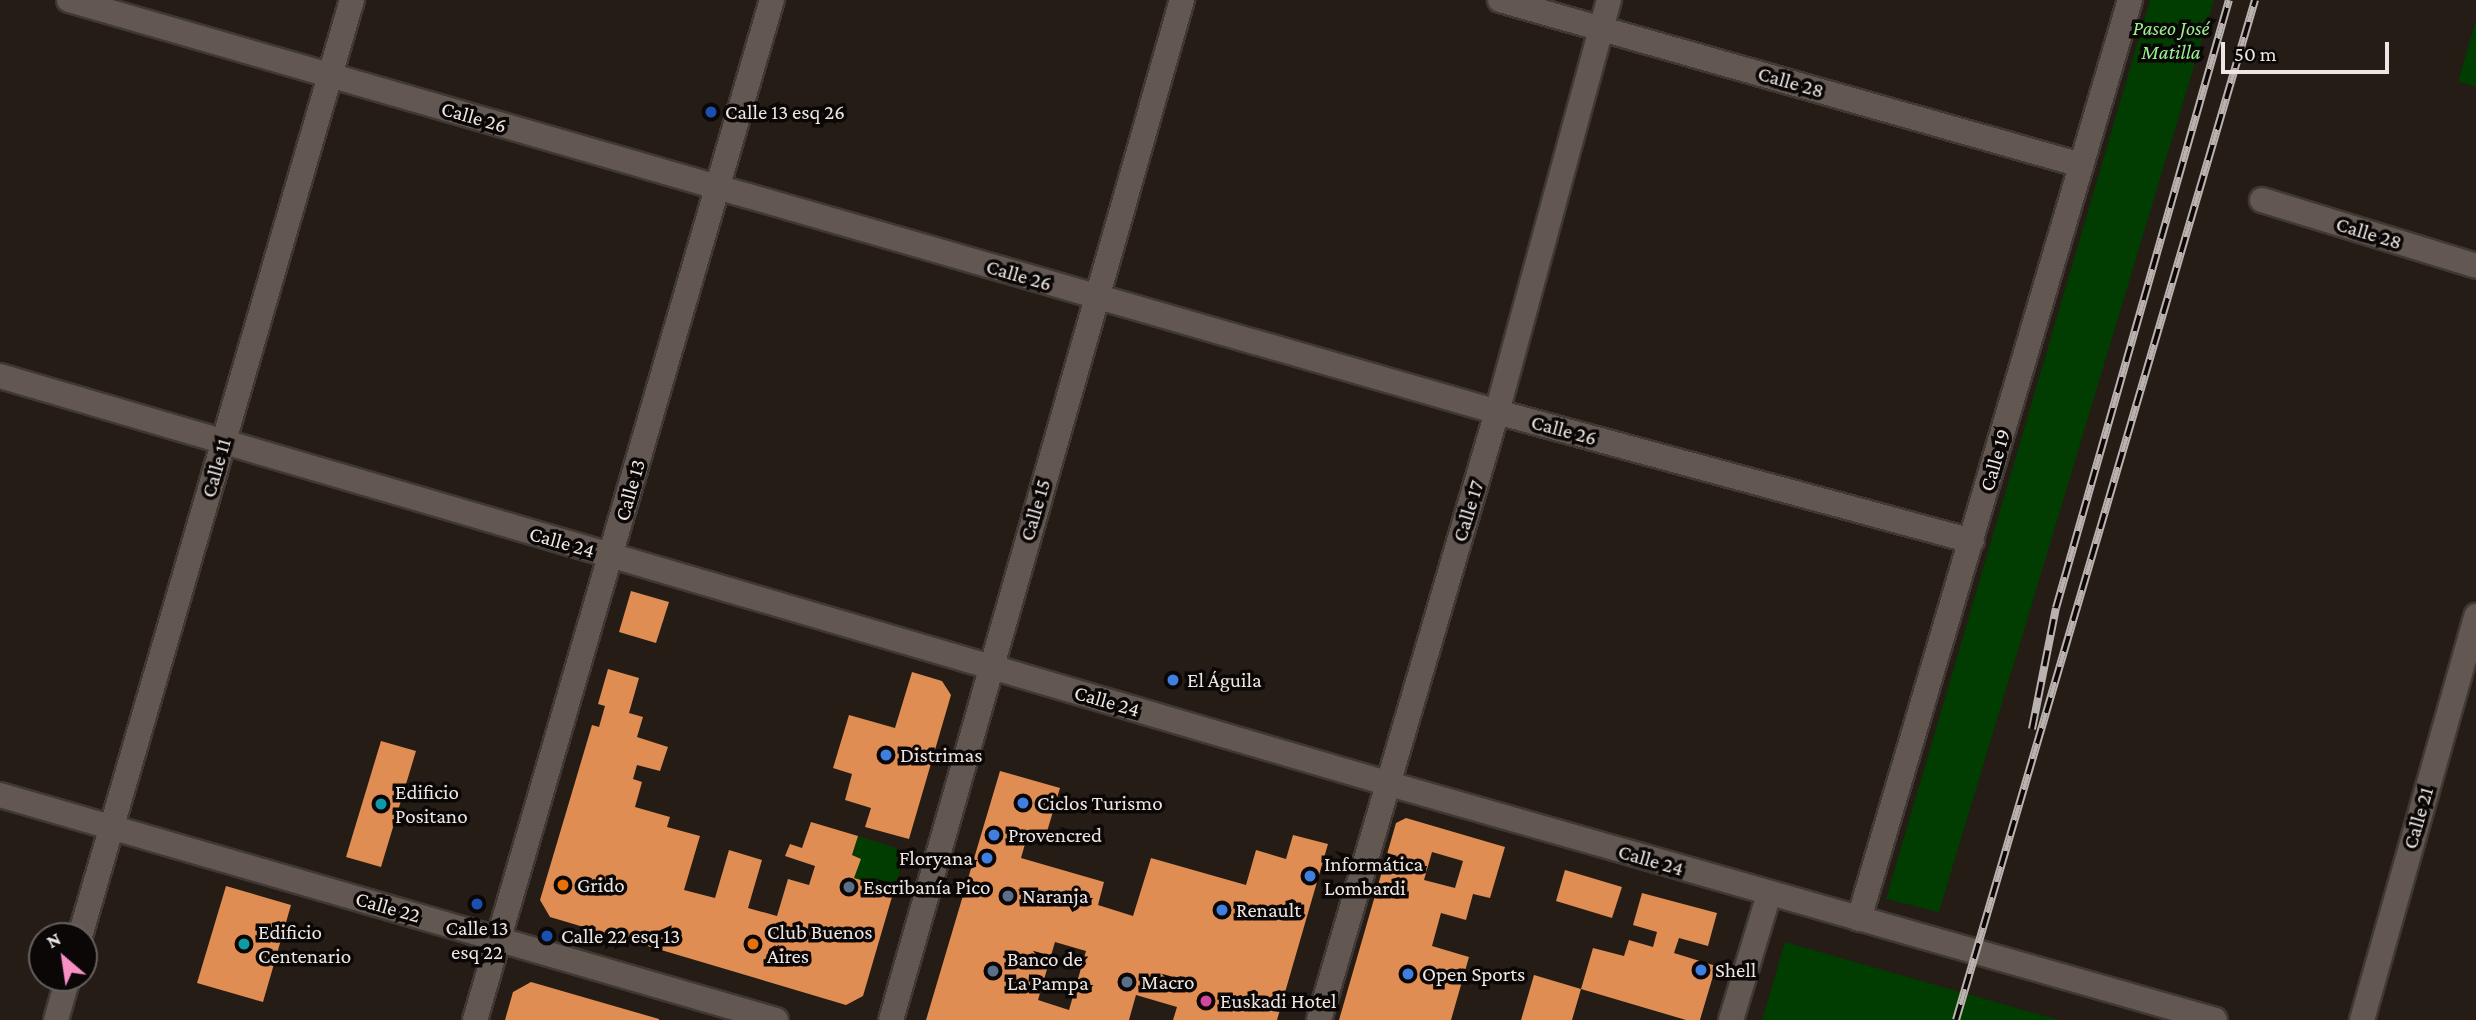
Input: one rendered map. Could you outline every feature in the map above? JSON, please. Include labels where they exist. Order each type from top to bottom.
[{"type":"street","name":"Calle 26","points":[[69,0],[1497,412],[1972,541]]},
{"type":"street","name":"Calle 11","points":[[84,922],[352,0]]},
{"type":"street","name":"Calle 13","points":[[475,1020],[772,0]]},
{"type":"street","name":"Calle 15","points":[[891,1020],[1182,0]]},
{"type":"street","name":"Calle 28","points":[[1500,0],[2081,165]]},
{"type":"street","name":"Calle 17","points":[[1319,1020],[1386,783],[1497,412],[1609,0]]},
{"type":"street","name":"Calle 19","points":[[1859,919],[2130,0]]},
{"type":"street","name":"Calle 28","points":[[2262,200],[2476,266]]},
{"type":"street","name":"Calle 24","points":[[0,376],[223,444],[1386,783],[2215,1020]]},
{"type":"street","name":"Calle 21","points":[[2362,1020],[2465,692],[2476,616]]},
{"type":"street","name":"Calle 22","points":[[0,794],[776,1020]]},
{"type":"street","points":[[1731,1020],[1769,894]]},
{"type":"street","points":[[56,1020],[64,992]]},
{"type":"green space","name":"Paseo José Matilla","points":[[2150,0],[2214,0],[1939,912],[1886,899]]},
{"type":"green space","points":[[2476,20],[2476,87],[2458,81]]},
{"type":"green space","points":[[858,836],[906,851],[894,890],[854,878],[860,859],[852,855]]},
{"type":"green space","points":[[1785,942],[2059,1020],[1762,1020]]},
{"type":"building","points":[[631,591],[669,602],[656,643],[619,632]]},
{"type":"building","points":[[608,669],[639,678],[629,713],[643,717],[637,737],[668,747],[660,771],[637,765],[633,779],[642,782],[635,807],[670,817],[667,827],[700,836],[684,890],[715,898],[729,850],[762,860],[748,908],[777,916],[788,879],[809,885],[815,866],[785,856],[790,844],[802,848],[811,822],[858,836],[852,855],[861,859],[854,878],[894,890],[863,996],[846,1005],[550,917],[540,900],[592,725],[599,727],[605,706],[598,704]]},
{"type":"building","points":[[912,672],[942,681],[951,695],[909,839],[865,827],[871,808],[845,800],[852,774],[833,768],[849,715],[895,728]]},
{"type":"building","name":"Edificio Positano","points":[[381,741],[416,751],[381,867],[346,857]]},
{"type":"building","points":[[1000,771],[1060,788],[1046,835],[1029,830],[1021,858],[1104,882],[1098,905],[1133,916],[1151,858],[1246,885],[1256,850],[1286,859],[1293,835],[1328,844],[1277,1020],[1173,1020],[1177,1007],[1136,995],[1129,1020],[926,1020]],"holes":[[[1055,942],[1086,951],[1069,1010],[1038,1000]]]},
{"type":"building","points":[[1406,818],[1505,847],[1490,898],[1473,894],[1466,920],[1441,913],[1432,946],[1469,957],[1451,1020],[1339,1020],[1396,823]],"holes":[[[1432,852],[1463,861],[1455,888],[1424,880]]]},
{"type":"building","points":[[1565,870],[1622,887],[1612,918],[1556,901]]},
{"type":"building","name":"Edificio Centenario","points":[[226,886],[291,905],[263,1002],[197,983]]},
{"type":"building","points":[[1642,893],[1717,913],[1708,946],[1679,938],[1674,953],[1716,966],[1700,1020],[1686,1020],[1581,989],[1593,948],[1624,956],[1629,940],[1653,947],[1657,932],[1633,925]]},
{"type":"building","points":[[1534,975],[1581,989],[1572,1020],[1521,1020]]},
{"type":"building","points":[[531,982],[659,1020],[505,1020],[513,992]]},
{"type":"railway","points":[[2032,729],[2056,608],[2229,0]]},
{"type":"railway","points":[[1956,1020],[2255,0]]},
{"type":"place","name":"Calle 13 esq 26","points":[[711,112]]},
{"type":"place","name":"El Águila","points":[[1173,680]]},
{"type":"place","name":"Distrimas","points":[[886,755]]},
{"type":"place","name":"Ciclos Turismo","points":[[1023,803]]},
{"type":"place","name":"Edificio Positano","points":[[381,804]]},
{"type":"place","name":"Provencred","points":[[994,835]]},
{"type":"place","name":"Floryana","points":[[987,858]]},
{"type":"place","name":"Informática Lombardi","points":[[1310,876]]},
{"type":"place","name":"Grido","points":[[563,885]]},
{"type":"place","name":"Escribanía Pico","points":[[849,887]]},
{"type":"place","name":"Naranja","points":[[1008,896]]},
{"type":"place","name":"Calle 13 esq 22","points":[[477,904]]},
{"type":"place","name":"Renault","points":[[1222,910]]},
{"type":"place","name":"Calle 22 esq 13","points":[[547,936]]},
{"type":"place","name":"Edificio Centenario","points":[[244,944]]},
{"type":"place","name":"Club Buenos Aires","points":[[753,944]]},
{"type":"place","name":"Shell","points":[[1701,970]]},
{"type":"place","name":"Banco de La Pampa","points":[[993,971]]},
{"type":"place","name":"Open Sports","points":[[1408,974]]},
{"type":"place","name":"Macro","points":[[1127,982]]},
{"type":"place","name":"Euskadi Hotel","points":[[1206,1001]]}]
